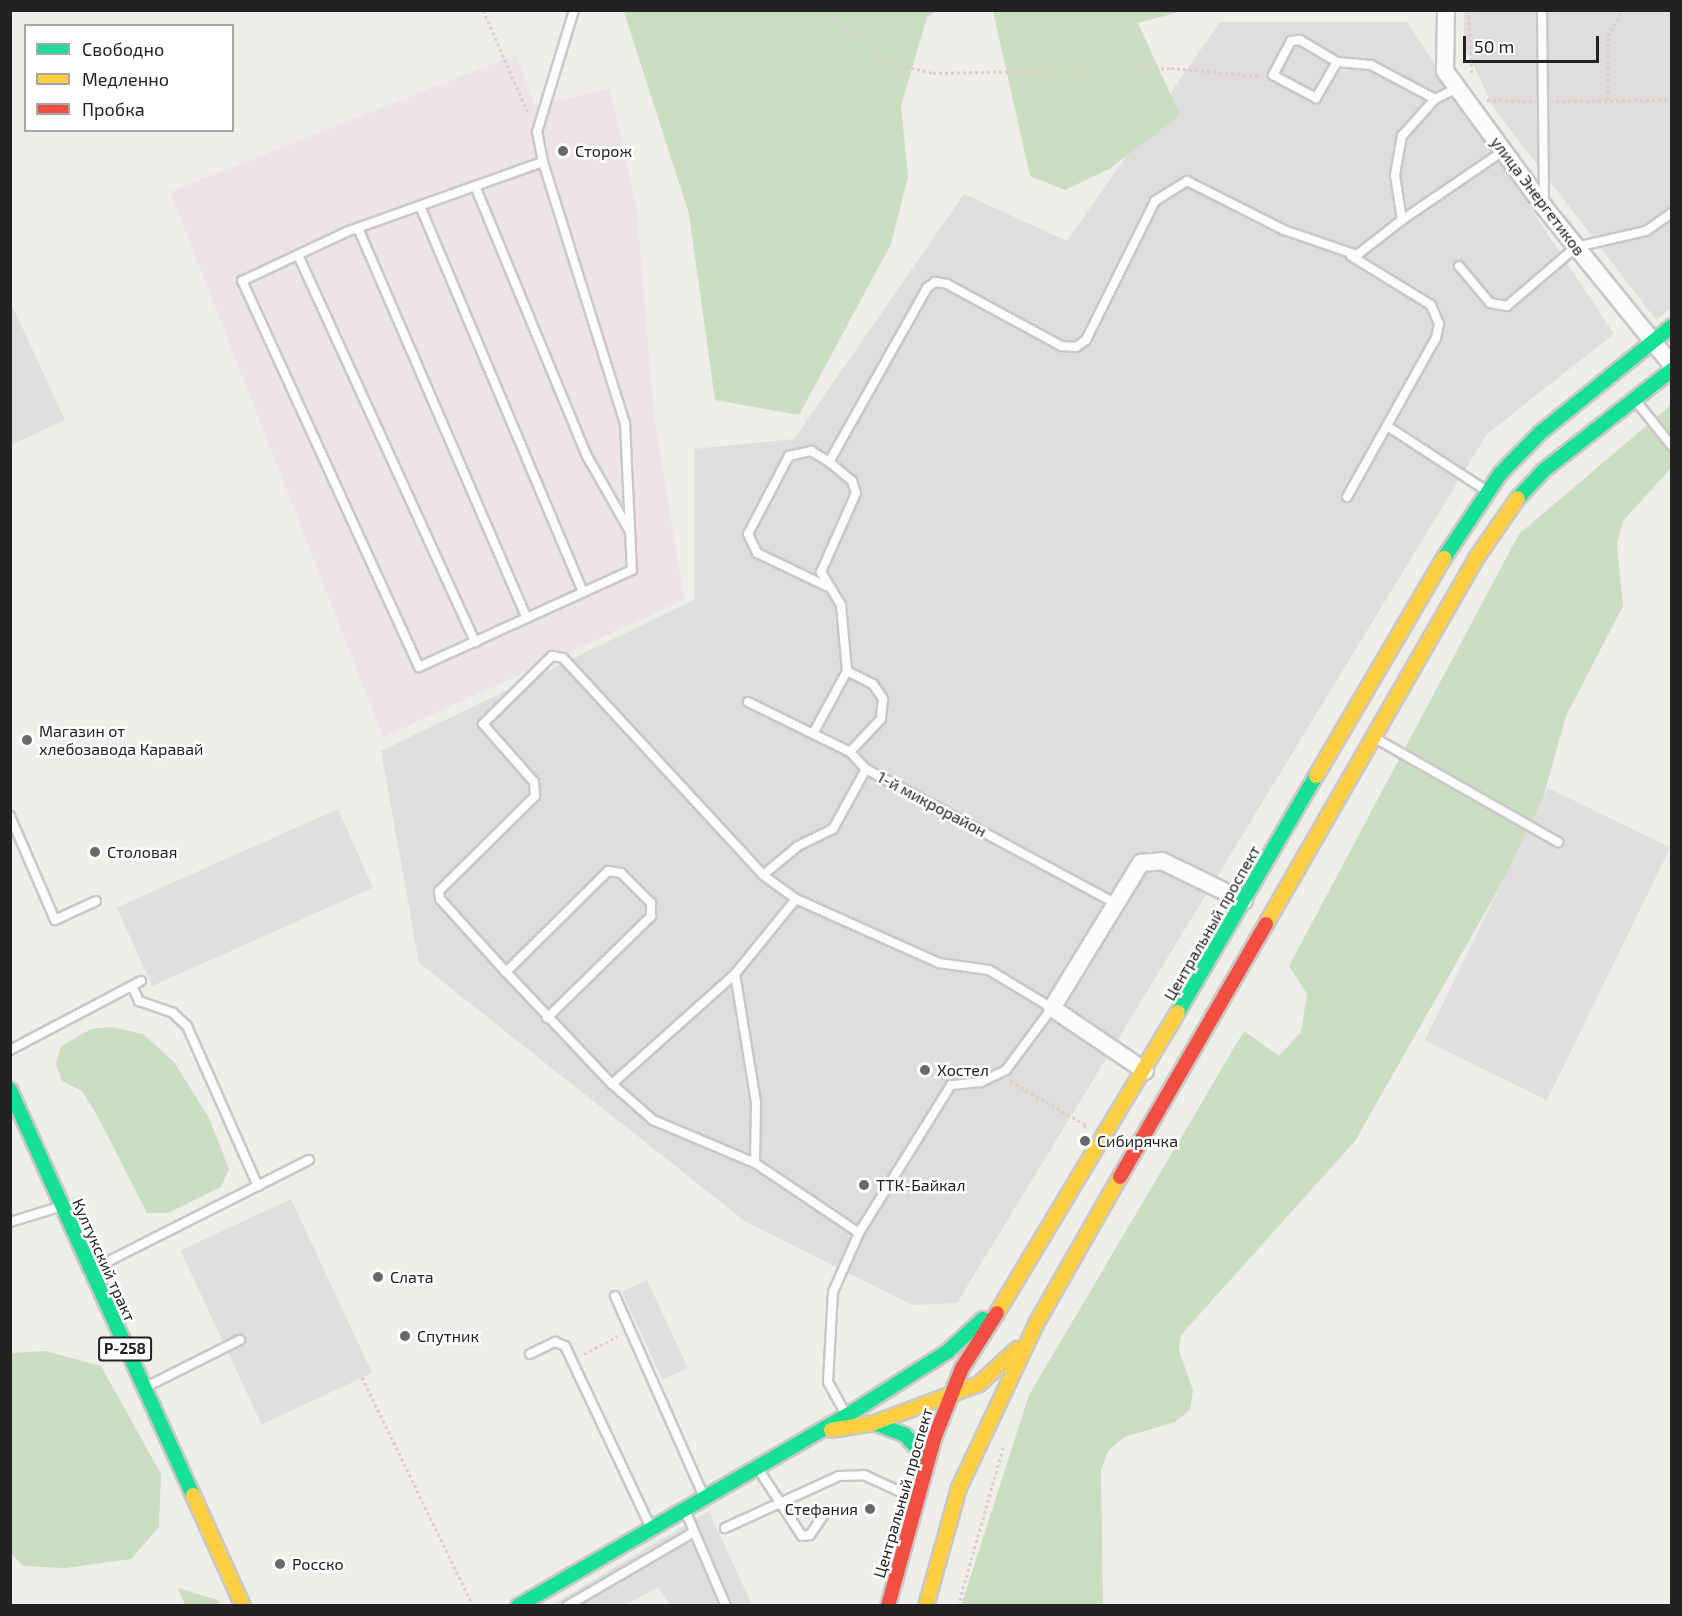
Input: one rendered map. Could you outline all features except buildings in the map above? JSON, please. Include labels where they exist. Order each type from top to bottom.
[{"type":"main road","name":"Центральный проспект","points":[[888,1605],[916,1499],[949,1397],[1488,492],[1540,433],[1671,326]]},
{"type":"main road","points":[[926,1605],[959,1488],[1036,1324],[1502,515],[1544,471],[1671,368]]},
{"type":"main road","name":"Култукский тракт","points":[[10,1090],[143,1389],[243,1605]]},
{"type":"main road","points":[[518,1605],[533,1601],[650,1526],[756,1464],[846,1416],[947,1352],[1005,1300]]},
{"type":"main road","points":[[819,1432],[874,1423],[979,1384],[1001,1366],[1036,1324]]},
{"type":"main road","points":[[874,1423],[905,1435],[919,1450],[925,1469]]},
{"type":"street","name":"улица Энергетиков","points":[[1446,10],[1445,71],[1544,207],[1652,341],[1671,368]]},
{"type":"street","points":[[1145,1071],[1052,1008],[1142,863],[1150,859],[1245,901]]},
{"type":"lane","points":[[543,162],[358,228],[242,281],[419,668],[633,570],[625,423],[543,162],[537,132],[574,10]]},
{"type":"lane","points":[[1542,10],[1544,207]]},
{"type":"lane","points":[[1337,62],[1316,98],[1273,75],[1295,40],[1337,62],[1371,65],[1435,99]]},
{"type":"lane","points":[[1402,220],[1395,175],[1402,136],[1435,99],[1458,88]]},
{"type":"lane","points":[[1351,255],[1364,252],[1402,220],[1503,151]]},
{"type":"lane","points":[[829,462],[927,288],[935,282],[947,284],[1061,346],[1076,347],[1086,340],[1155,201],[1177,183],[1203,185],[1284,230],[1312,236],[1351,255],[1436,312],[1437,338],[1347,497]]},
{"type":"lane","points":[[475,186],[587,456],[630,531]]},
{"type":"lane","points":[[420,206],[583,592]]},
{"type":"lane","points":[[1459,266],[1490,303],[1507,306],[1576,247],[1647,231],[1671,213]]},
{"type":"lane","points":[[358,228],[527,618]]},
{"type":"lane","points":[[298,255],[475,642]]},
{"type":"lane","points":[[1634,399],[1671,446]]},
{"type":"lane","points":[[1387,426],[1488,492]]},
{"type":"lane","points":[[815,730],[847,671],[841,605],[827,586],[821,572],[856,493],[852,481],[811,451],[789,456],[748,534],[757,553],[827,586]]},
{"type":"lane","points":[[846,1416],[828,1382],[833,1292],[859,1233],[951,1085],[999,1075],[1052,1008],[989,970],[939,963],[796,899],[763,875],[563,658],[552,656],[483,724],[534,782],[535,796],[439,891],[440,899],[547,1018],[612,1084],[653,1120],[755,1164],[859,1233]]},
{"type":"lane","points":[[847,671],[873,684],[883,699],[881,719],[850,752]]},
{"type":"lane","name":"1-й микрорайон","points":[[748,702],[815,730],[850,752],[866,769],[1117,904]]},
{"type":"lane","points":[[1373,736],[1558,842]]},
{"type":"lane","points":[[763,875],[798,846],[833,829],[866,769]]},
{"type":"lane","points":[[10,816],[55,920],[96,901]]},
{"type":"lane","points":[[506,972],[608,871],[621,873],[651,903],[651,916],[547,1018]]},
{"type":"lane","points":[[612,1084],[735,974],[796,899]]},
{"type":"lane","points":[[735,974],[754,1092],[755,1164]]},
{"type":"lane","points":[[10,1050],[141,981]]},
{"type":"lane","points":[[132,986],[139,1001],[172,1013],[187,1026],[258,1186]]},
{"type":"lane","points":[[90,1271],[309,1161]]},
{"type":"lane","points":[[11,1223],[63,1206]]},
{"type":"lane","points":[[615,1296],[703,1496]]},
{"type":"lane","points":[[143,1389],[240,1340]]},
{"type":"lane","points":[[530,1354],[555,1342],[565,1346],[650,1526]]},
{"type":"lane","points":[[756,1464],[778,1503],[807,1537],[824,1514]]},
{"type":"lane","points":[[725,1528],[778,1503],[853,1474],[916,1499]]},
{"type":"lane","points":[[683,1507],[726,1605]]},
{"type":"lane","points":[[567,1605],[694,1532]]},
{"type":"path","points":[[483,10],[537,132]]},
{"type":"path","points":[[824,10],[888,62],[933,73],[1171,68],[1242,77],[1273,75]]},
{"type":"path","points":[[1468,10],[1473,79]]},
{"type":"path","points":[[1608,100],[1608,36],[1623,10]]},
{"type":"path","points":[[999,1075],[1086,1125],[1080,1135]]},
{"type":"path","points":[[572,1360],[630,1330]]},
{"type":"path","points":[[362,1377],[473,1605]]},
{"type":"path","points":[[958,1605],[1008,1434]]},
{"type":"shaded area","points":[[1464,11],[1671,11],[1671,308],[1656,320],[1493,107],[1464,45]]},
{"type":"shaded area","points":[[1220,22],[1407,22],[1614,334],[1487,434],[957,1303],[912,1305],[746,1222],[419,963],[381,751],[694,600],[694,449],[794,439],[964,194],[1067,241]]},
{"type":"shaded area","points":[[517,54],[535,106],[610,88],[637,208],[654,412],[684,600],[383,737],[170,192]]},
{"type":"shaded area","points":[[10,301],[65,420],[11,445],[10,445]]},
{"type":"shaded area","points":[[1548,788],[1670,848],[1547,1100],[1425,1041]]},
{"type":"shaded area","points":[[338,809],[373,888],[152,986],[117,907]]},
{"type":"shaded area","points":[[291,1199],[372,1373],[262,1425],[180,1251]]},
{"type":"shaded area","points":[[647,1280],[688,1368],[663,1380],[622,1292]]},
{"type":"shaded area","points":[[709,1511],[752,1605],[670,1605],[658,1587],[626,1605],[550,1606]]},
{"type":"green space","points":[[937,11],[927,17],[901,106],[908,177],[891,244],[799,415],[715,400],[689,214],[624,12]]},
{"type":"green space","points":[[993,11],[1183,11],[1138,23],[1180,115],[1109,169],[1065,190],[1030,176]]},
{"type":"green space","points":[[1671,405],[1671,468],[1623,521],[1617,544],[1623,606],[1566,716],[1536,823],[1355,1141],[1181,1335],[1179,1351],[1193,1390],[1190,1410],[1175,1422],[1125,1437],[1109,1450],[1101,1469],[1103,1605],[961,1606],[1029,1395],[1244,1031],[1279,1056],[1301,1032],[1307,994],[1289,966],[1519,534]]},
{"type":"green space","points":[[112,1027],[143,1034],[174,1062],[209,1118],[229,1169],[221,1187],[168,1213],[147,1213],[97,1115],[82,1091],[62,1081],[56,1064],[61,1046],[91,1029]]},
{"type":"green space","points":[[45,1351],[101,1366],[161,1474],[159,1527],[131,1559],[65,1568],[23,1566],[11,1553],[11,1353]]},
{"type":"green space","points":[[178,1588],[218,1600],[221,1605],[185,1605]]},
{"type":"traffic: fast","points":[[1444,558],[1500,474],[1540,433],[1672,326]]},
{"type":"traffic: fast","points":[[1518,498],[1543,471],[1672,370]]},
{"type":"traffic: fast","points":[[1178,1012],[1316,776]]},
{"type":"traffic: fast","points":[[10,1090],[193,1495]]},
{"type":"traffic: fast","points":[[518,1606],[846,1416],[947,1352],[983,1319]]},
{"type":"traffic: fast","points":[[874,1423],[905,1435],[919,1450],[925,1469]]},
{"type":"traffic: slow","points":[[1266,924],[1475,560],[1518,498]]},
{"type":"traffic: slow","points":[[1316,776],[1444,558]]},
{"type":"traffic: slow","points":[[997,1313],[1178,1012]]},
{"type":"traffic: slow","points":[[926,1606],[959,1488],[1036,1324],[1120,1177]]},
{"type":"traffic: slow","points":[[831,1430],[874,1423],[979,1384],[1017,1349]]},
{"type":"traffic: slow","points":[[193,1495],[243,1606]]},
{"type":"traffic: jam","points":[[1120,1177],[1266,924]]},
{"type":"traffic: jam","points":[[888,1606],[934,1439],[962,1368],[997,1313]]},
{"type":"place","name":"Сторож","points":[[563,151]]},
{"type":"place","name":"Магазин от хлебозавода Каравай","points":[[27,740]]},
{"type":"place","name":"Столовая","points":[[95,852]]},
{"type":"place","name":"Хостел","points":[[925,1070]]},
{"type":"place","name":"Сибирячка","points":[[1085,1141]]},
{"type":"place","name":"ТТК-Байкал","points":[[864,1185]]},
{"type":"place","name":"Слата","points":[[378,1277]]},
{"type":"place","name":"Спутник","points":[[405,1336]]},
{"type":"place","name":"Стефания","points":[[870,1509]]},
{"type":"place","name":"Росско","points":[[280,1564]]}]
